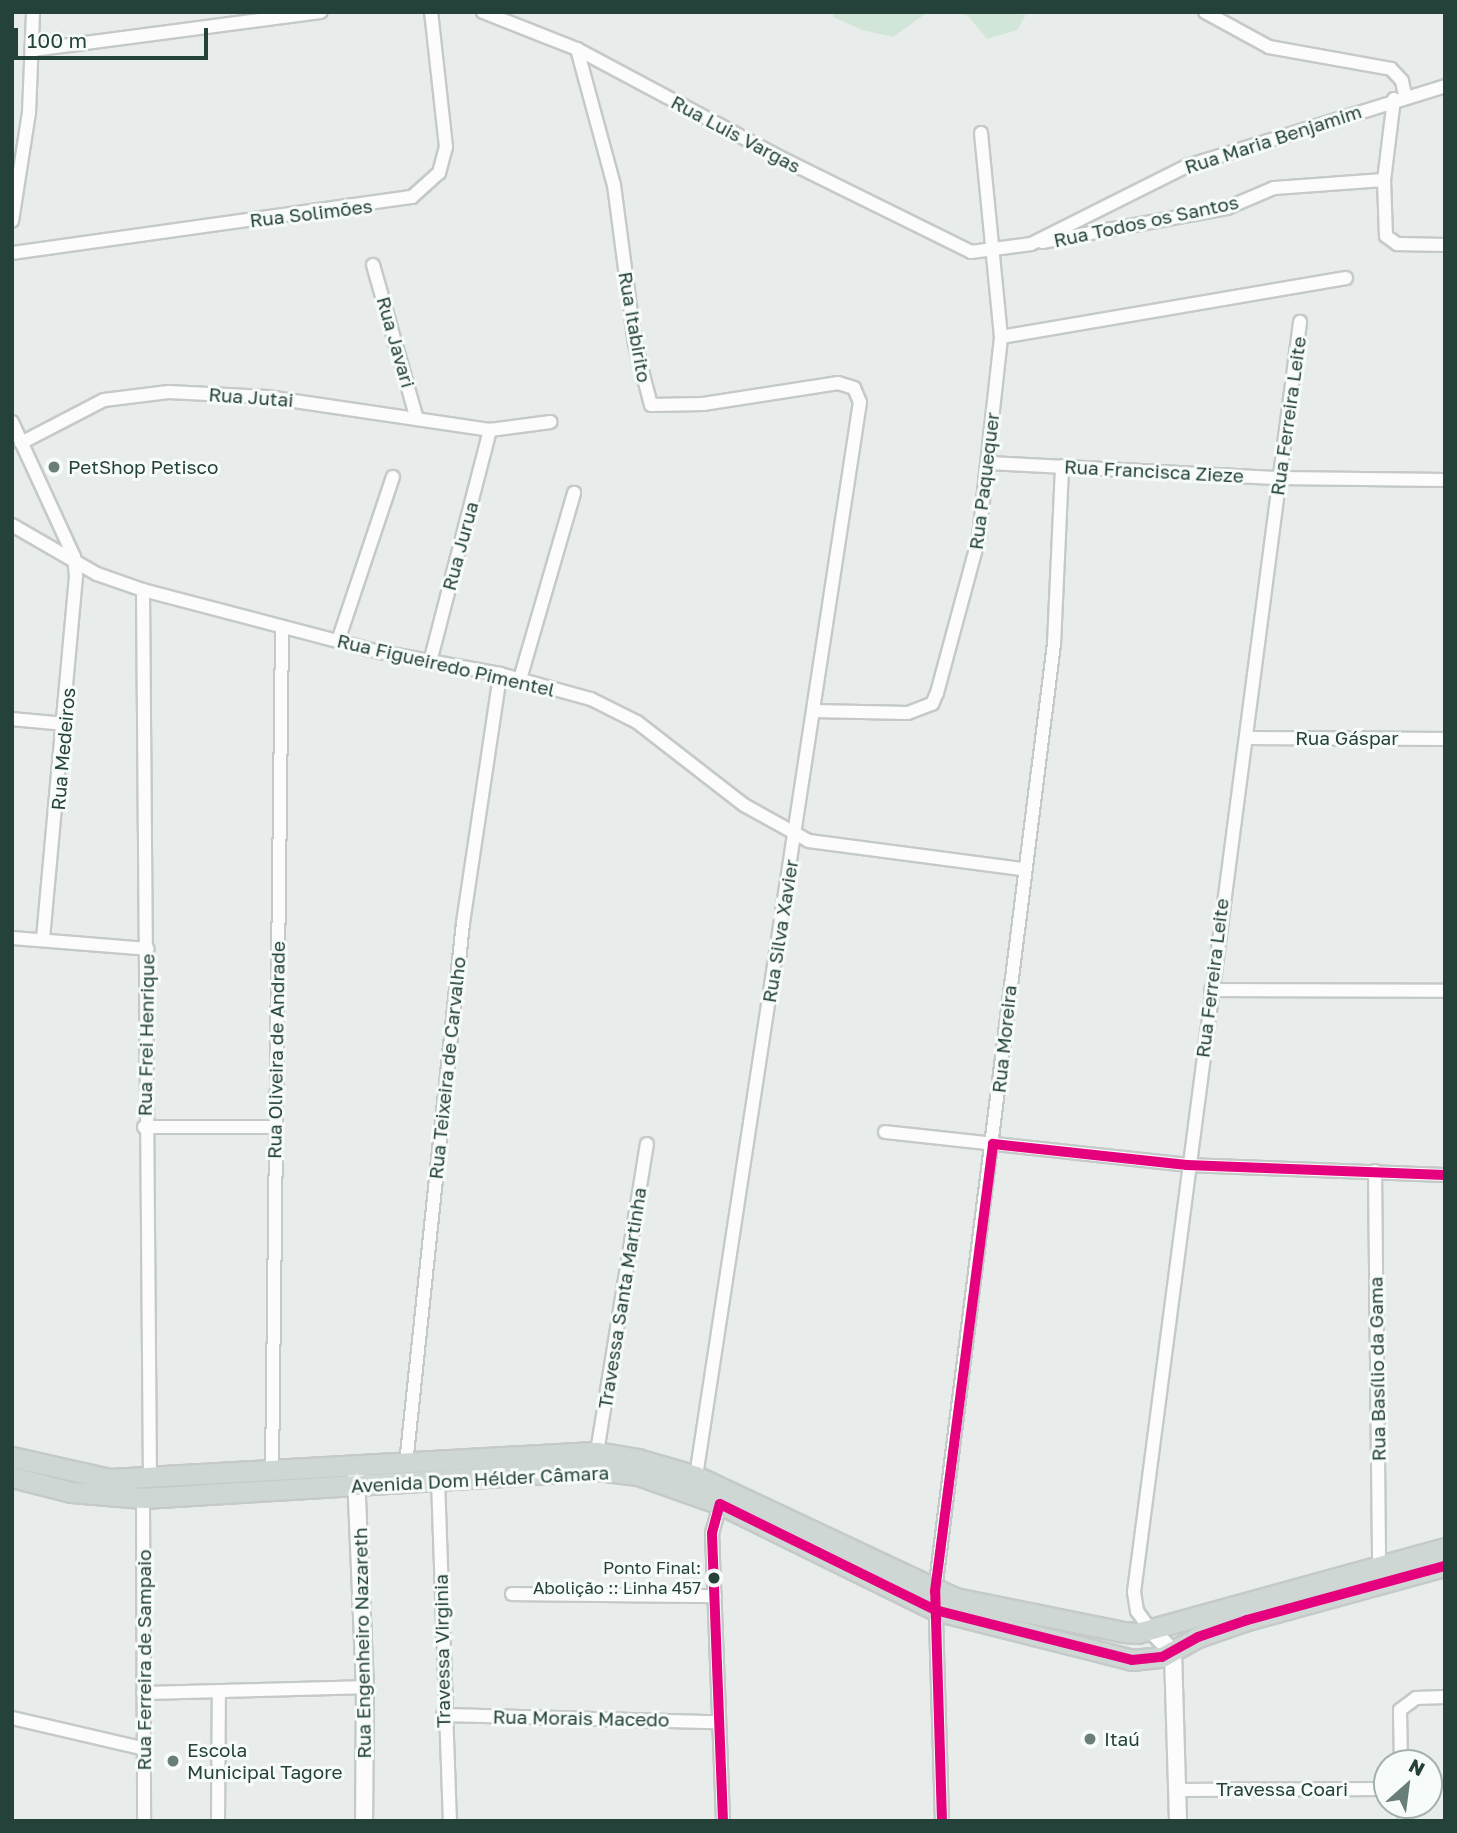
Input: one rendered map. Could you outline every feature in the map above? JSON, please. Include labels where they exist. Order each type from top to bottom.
[{"type":"main road","name":"Avenida Dom Hélder Câmara","points":[[12,1477],[71,1492],[143,1498],[356,1475],[406,1464],[597,1452],[695,1476],[935,1600],[1083,1627],[1137,1633],[1445,1548]]},
{"type":"main road","name":"Avenida Dom Hélder Câmara","points":[[12,1457],[73,1474],[150,1479],[272,1472],[438,1480],[597,1471],[638,1475],[720,1504],[935,1600],[1109,1657],[1151,1660],[1247,1620],[1445,1566]]},
{"type":"street","points":[[12,221],[29,113],[33,12]]},
{"type":"street","points":[[32,50],[321,12]]},
{"type":"street","name":"Rua Solimões","points":[[12,253],[412,197],[439,173],[446,146],[431,12]]},
{"type":"street","name":"Rua Luis Vargas","points":[[482,12],[577,49],[951,245],[971,252],[989,251]]},
{"type":"street","points":[[1205,12],[1269,47],[1391,69],[1402,80],[1384,180],[1384,229],[1390,241],[1445,245]]},
{"type":"street","name":"Rua Itabirito","points":[[577,49],[614,185],[635,344],[651,405],[703,404],[838,383],[854,388]]},
{"type":"street","name":"Rua Maria Benjamim","points":[[989,251],[1031,244],[1187,166],[1399,97],[1445,86]]},
{"type":"street","name":"Rua Paquequer","points":[[814,711],[908,713],[932,705],[971,572],[989,463],[1001,337],[989,251],[981,133]]},
{"type":"street","name":"Rua Todos os Santos","points":[[1031,244],[1227,208],[1290,185],[1384,180]]},
{"type":"street","name":"Rua Javari","points":[[373,265],[417,419]]},
{"type":"street","points":[[1001,337],[1346,278]]},
{"type":"street","name":"Rua Ferreira Leite","points":[[1150,1629],[1137,1611],[1134,1592],[1187,1165],[1248,738],[1300,322]]},
{"type":"street","name":"Rua Silva Xavier","points":[[695,1476],[860,402],[854,388]]},
{"type":"street","name":"Rua Jutai","points":[[21,443],[104,400],[169,392],[267,397],[490,430],[550,422]]},
{"type":"street","points":[[12,422],[74,557]]},
{"type":"street","name":"Rua Jurua","points":[[430,662],[490,430]]},
{"type":"street","name":"Rua Francisca Zieze","points":[[989,463],[1280,478],[1445,480]]},
{"type":"street","name":"Rua Moreira","points":[[942,1821],[935,1600],[993,1144],[1023,869],[1054,644],[1062,466]]},
{"type":"street","points":[[338,641],[393,477]]},
{"type":"street","points":[[520,679],[574,492]]},
{"type":"street","name":"Rua Figueiredo Pimentel","points":[[12,525],[74,557],[97,574],[143,590],[338,641],[520,679],[615,710],[744,805],[795,836],[823,846],[1023,869]]},
{"type":"street","name":"Rua Medeiros","points":[[43,940],[65,724],[74,557]]},
{"type":"street","name":"Rua Frei Henrique","points":[[143,590],[148,949],[144,1127],[150,1479]]},
{"type":"street","name":"Rua Oliveira de Andrade","points":[[272,1472],[282,627]]},
{"type":"street","name":"Rua Teixeira de Carvalho","points":[[406,1464],[467,889],[500,674]]},
{"type":"street","points":[[12,719],[65,724]]},
{"type":"street","name":"Rua Gáspar","points":[[1248,738],[1445,738]]},
{"type":"street","points":[[12,938],[148,949]]},
{"type":"street","points":[[1211,990],[1445,991]]},
{"type":"street","points":[[144,1127],[275,1128]]},
{"type":"street","points":[[885,1132],[1187,1165],[1445,1175]]},
{"type":"street","name":"Travessa Santa Martinha","points":[[597,1452],[647,1144]]},
{"type":"street","name":"Rua Basílio da Gama","points":[[1375,1171],[1379,1567]]},
{"type":"street","name":"Rua Engenheiro Nazareth","points":[[356,1475],[365,1686],[364,1821]]},
{"type":"street","name":"Travessa Virginia","points":[[438,1480],[443,1714],[450,1821]]},
{"type":"street","name":"Rua Ferreira de Sampaio","points":[[143,1498],[144,1821]]},
{"type":"street","points":[[720,1504],[712,1533],[723,1821]]},
{"type":"street","points":[[512,1594],[715,1596]]},
{"type":"street","points":[[1150,1629],[1172,1652],[1178,1821]]},
{"type":"street","points":[[143,1693],[365,1686]]},
{"type":"street","points":[[218,1821],[219,1691]]},
{"type":"street","points":[[1400,1749],[1398,1720],[1406,1702],[1445,1697]]},
{"type":"street","name":"Rua Morais Macedo","points":[[443,1714],[719,1722]]},
{"type":"street","points":[[12,1718],[145,1749]]},
{"type":"street","name":"Travessa Coari","points":[[1177,1790],[1373,1788]]},
{"type":"green space","points":[[833,12],[928,12],[893,37],[862,30],[833,17]]},
{"type":"green space","points":[[957,12],[1026,15],[1017,30],[987,39],[968,16]]},
{"type":"transit line","name":"457","points":[[942,1821],[935,1591],[993,1144],[1187,1165],[1445,1175]]},
{"type":"transit line","name":"457","points":[[723,1821],[712,1533],[720,1504],[935,1610],[1132,1660],[1162,1657],[1198,1637],[1247,1620],[1445,1566]]},
{"type":"place","name":"PetShop Petisco","points":[[54,467]]},
{"type":"place","name":"Ponto Final: Abolição :: Linha 457","points":[[714,1578]]},
{"type":"place","name":"Itaú","points":[[1090,1739]]},
{"type":"place","name":"Escola Municipal Tagore","points":[[173,1761]]}]
